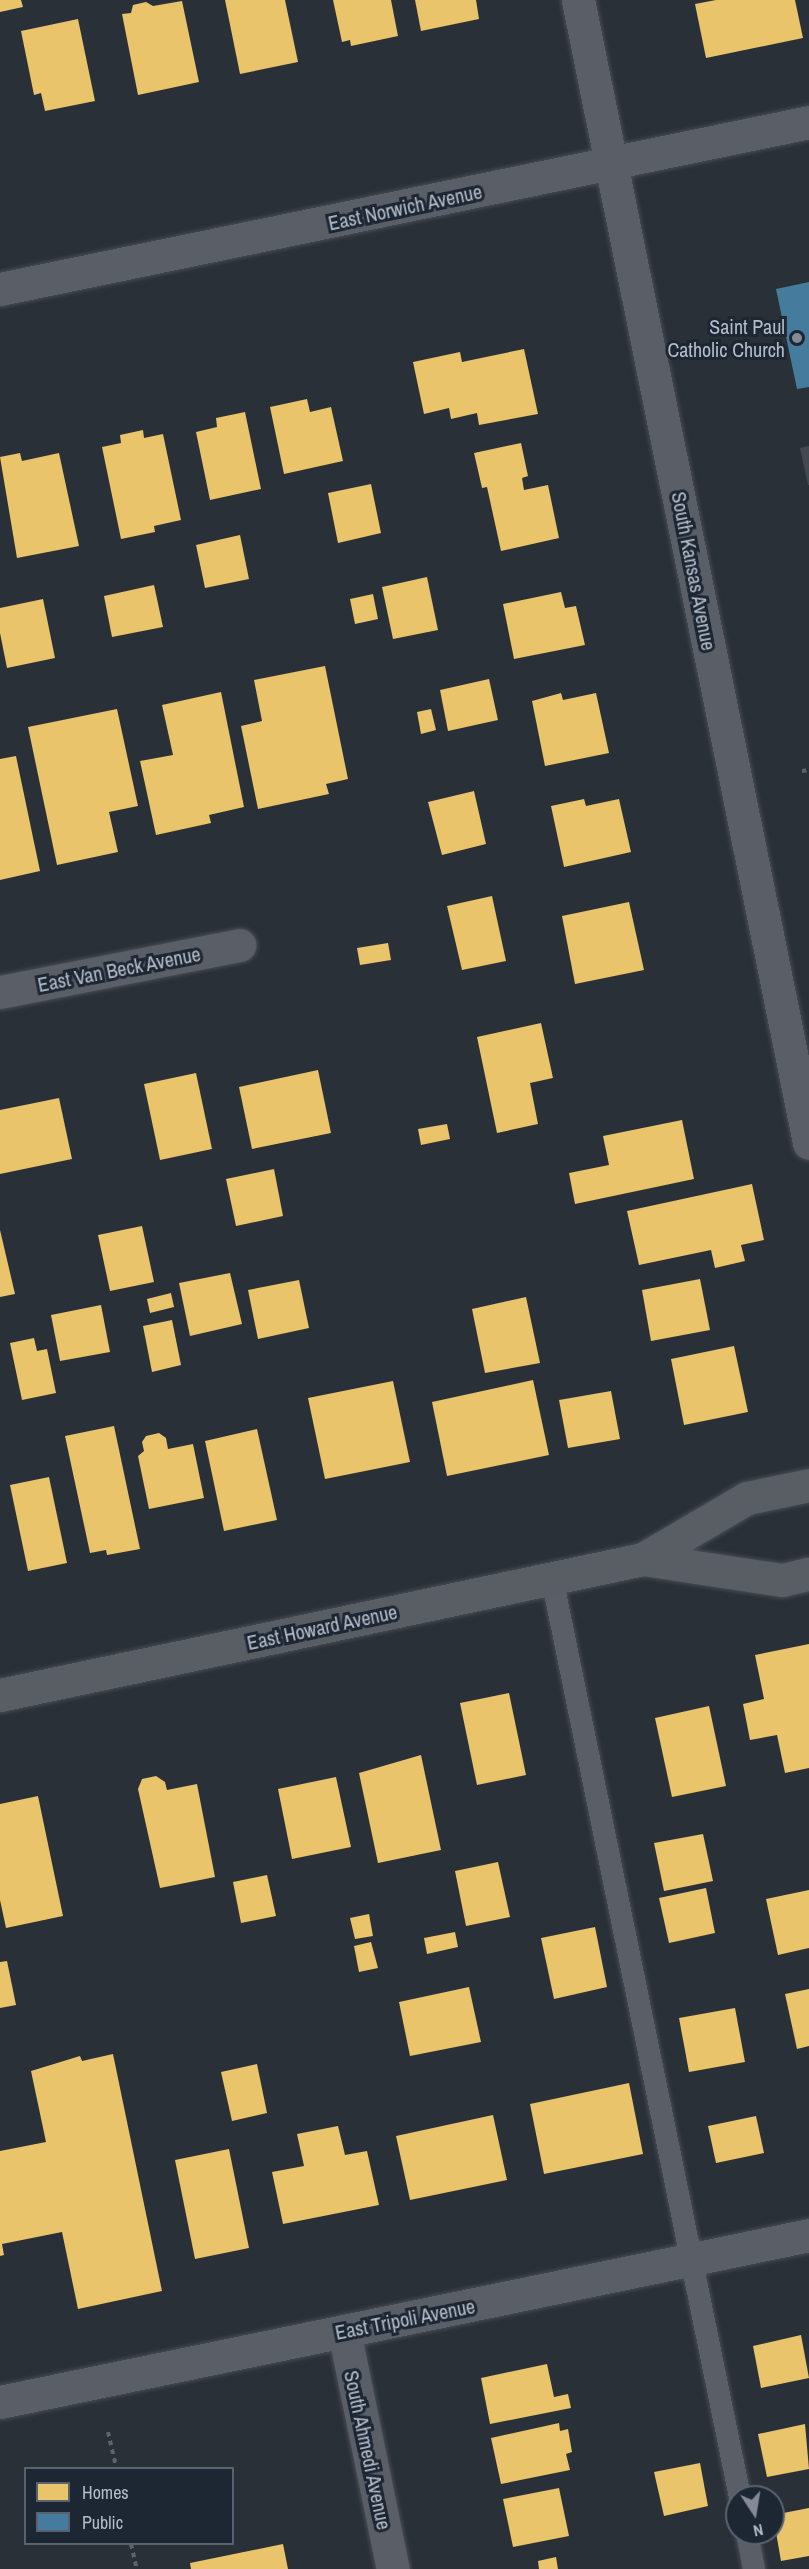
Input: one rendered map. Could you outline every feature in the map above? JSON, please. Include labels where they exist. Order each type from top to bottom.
[{"type":"main road","name":"East Howard Avenue","points":[[0,1695],[643,1559],[747,1498],[809,1485]]},
{"type":"main road","name":"East Howard Avenue","points":[[643,1559],[782,1580],[809,1574]]},
{"type":"street","name":"South Kansas Avenue","points":[[578,0],[809,1143]]},
{"type":"street","name":"East Norwich Avenue","points":[[0,289],[809,122]]},
{"type":"street","name":"East Van Beck Avenue","points":[[0,992],[239,945]]},
{"type":"street","name":"East Tripoli Avenue","points":[[0,2402],[694,2262],[809,2235]]},
{"type":"street","name":"South Ahmedi Avenue","points":[[344,2331],[393,2569]]},
{"type":"lane","points":[[552,1578],[694,2262],[738,2485]]},
{"type":"lane","points":[[749,2545],[754,2569]]},
{"type":"path","points":[[802,771],[809,770]]},
{"type":"path","points":[[108,2432],[116,2467]]},
{"type":"path","points":[[131,2545],[137,2569]]},
{"type":"building: Homes","points":[[0,0],[21,0],[23,7],[0,12]]},
{"type":"building: Homes","points":[[225,0],[285,0],[298,62],[240,74]]},
{"type":"building: Homes","points":[[333,0],[391,0],[398,36],[351,46],[350,40],[342,42]]},
{"type":"building: Homes","points":[[415,0],[476,0],[479,19],[421,31]]},
{"type":"building: Homes","points":[[716,0],[795,0],[803,38],[706,58],[695,4]]},
{"type":"building: Homes","points":[[182,1],[199,82],[138,95],[122,14],[131,13],[133,5],[146,2],[153,6]]},
{"type":"building: Homes","points":[[78,19],[95,101],[45,111],[41,93],[34,95],[21,31]]},
{"type":"building: Homes","points":[[524,349],[538,414],[479,425],[477,413],[451,419],[449,408],[424,414],[413,362],[460,352],[462,362]]},
{"type":"building: Homes","points":[[307,399],[310,412],[331,407],[343,461],[284,474],[270,407]]},
{"type":"building: Homes","points":[[245,412],[261,489],[210,500],[196,432],[217,427],[216,418]]},
{"type":"building: Homes","points":[[143,430],[144,438],[163,434],[181,520],[154,526],[155,532],[121,539],[102,447],[121,443],[120,435]]},
{"type":"building: Homes","points":[[521,443],[528,476],[522,478],[524,490],[548,485],[559,538],[501,551],[487,487],[482,488],[474,453]]},
{"type":"building: Homes","points":[[20,453],[22,461],[59,453],[79,546],[17,558],[0,457]]},
{"type":"building: Homes","points":[[371,484],[381,533],[338,543],[328,493]]},
{"type":"building: Homes","points":[[240,535],[249,579],[205,588],[196,545]]},
{"type":"building: Homes","points":[[427,577],[438,630],[393,639],[382,587]]},
{"type":"building: Homes","points":[[154,585],[163,627],[112,637],[104,596]]},
{"type":"building: Homes","points":[[561,592],[565,608],[576,606],[585,645],[514,659],[503,604]]},
{"type":"building: Homes","points":[[373,594],[378,619],[355,624],[350,599]]},
{"type":"building: Homes","points":[[43,599],[55,658],[7,668],[0,633],[0,608]]},
{"type":"building: Homes","points":[[325,666],[348,779],[326,784],[329,794],[258,809],[241,726],[262,721],[254,680]]},
{"type":"building: Homes","points":[[489,679],[498,720],[448,731],[440,690]]},
{"type":"building: Homes","points":[[221,692],[244,807],[209,815],[211,823],[156,835],[140,761],[173,755],[162,705]]},
{"type":"building: Homes","points":[[561,693],[563,700],[596,693],[609,753],[545,766],[532,701]]},
{"type":"building: Homes","points":[[117,709],[138,806],[109,812],[118,852],[57,865],[28,727]]},
{"type":"building: Homes","points":[[431,709],[436,730],[421,734],[417,712]]},
{"type":"building: Homes","points":[[16,756],[40,871],[0,880],[0,759]]},
{"type":"building: Homes","points":[[474,791],[486,844],[442,855],[428,802]]},
{"type":"building: Homes","points":[[584,799],[586,806],[619,799],[631,852],[564,867],[551,806]]},
{"type":"building: Homes","points":[[492,896],[506,961],[462,970],[447,906]]},
{"type":"building: Homes","points":[[629,902],[644,970],[575,984],[562,916]]},
{"type":"building: Homes","points":[[388,943],[391,960],[360,965],[357,948]]},
{"type":"building: Homes","points":[[541,1023],[553,1078],[530,1083],[538,1124],[497,1133],[477,1037]]},
{"type":"building: Homes","points":[[318,1070],[331,1133],[252,1149],[239,1087]]},
{"type":"building: Homes","points":[[196,1073],[212,1149],[160,1160],[144,1084]]},
{"type":"building: Homes","points":[[59,1098],[72,1159],[0,1174],[0,1110]]},
{"type":"building: Homes","points":[[682,1120],[694,1179],[575,1204],[569,1173],[609,1165],[603,1136]]},
{"type":"building: Homes","points":[[447,1124],[450,1139],[421,1145],[418,1129]]},
{"type":"building: Homes","points":[[274,1169],[283,1216],[236,1226],[226,1179]]},
{"type":"building: Homes","points":[[752,1184],[764,1240],[741,1245],[745,1261],[715,1268],[711,1250],[639,1265],[627,1211]]},
{"type":"building: Homes","points":[[142,1226],[154,1282],[110,1291],[98,1235]]},
{"type":"building: Homes","points":[[0,1230],[15,1294],[0,1297]]},
{"type":"building: Homes","points":[[230,1273],[242,1324],[190,1336],[179,1283]]},
{"type":"building: Homes","points":[[700,1279],[710,1330],[651,1341],[642,1290]]},
{"type":"building: Homes","points":[[299,1280],[309,1328],[258,1339],[248,1290]]},
{"type":"building: Homes","points":[[171,1293],[174,1307],[150,1313],[147,1299]]},
{"type":"building: Homes","points":[[526,1297],[540,1363],[485,1373],[472,1309]]},
{"type":"building: Homes","points":[[101,1305],[110,1352],[60,1361],[51,1315]]},
{"type":"building: Homes","points":[[172,1320],[181,1365],[152,1372],[143,1326]]},
{"type":"building: Homes","points":[[34,1338],[37,1351],[47,1349],[56,1393],[22,1400],[10,1343]]},
{"type":"building: Homes","points":[[734,1346],[748,1412],[684,1425],[671,1359]]},
{"type":"building: Homes","points":[[533,1380],[549,1455],[447,1476],[432,1402]]},
{"type":"building: Homes","points":[[393,1381],[410,1462],[325,1479],[308,1398]]},
{"type":"building: Homes","points":[[611,1391],[620,1439],[568,1448],[559,1400]]},
{"type":"building: Homes","points":[[114,1426],[140,1549],[107,1555],[106,1550],[90,1553],[65,1436]]},
{"type":"building: Homes","points":[[257,1429],[277,1520],[224,1531],[205,1441]]},
{"type":"building: Homes","points":[[159,1433],[166,1438],[168,1449],[193,1444],[204,1498],[149,1509],[138,1456],[144,1451],[142,1442],[146,1436]]},
{"type":"building: Homes","points":[[49,1477],[67,1563],[28,1571],[10,1485]]},
{"type":"building: Homes","points":[[809,1644],[809,1768],[785,1773],[777,1735],[750,1740],[743,1704],[764,1699],[755,1655]]},
{"type":"building: Homes","points":[[509,1693],[526,1775],[477,1785],[460,1703]]},
{"type":"building: Homes","points":[[709,1706],[726,1786],[672,1797],[655,1718]]},
{"type":"building: Homes","points":[[421,1755],[441,1850],[378,1863],[359,1773]]},
{"type":"building: Homes","points":[[156,1776],[165,1782],[167,1790],[197,1784],[215,1877],[160,1888],[138,1789],[142,1779]]},
{"type":"building: Homes","points":[[336,1777],[351,1847],[292,1859],[278,1789]]},
{"type":"building: Homes","points":[[38,1796],[63,1916],[6,1928],[0,1900],[0,1804]]},
{"type":"building: Homes","points":[[703,1834],[713,1881],[664,1891],[654,1843]]},
{"type":"building: Homes","points":[[498,1862],[510,1917],[466,1926],[455,1871]]},
{"type":"building: Homes","points":[[267,1875],[276,1916],[241,1923],[233,1882]]},
{"type":"building: Homes","points":[[706,1888],[715,1933],[669,1943],[659,1898]]},
{"type":"building: Homes","points":[[809,1890],[809,1948],[778,1955],[766,1899]]},
{"type":"building: Homes","points":[[369,1914],[373,1936],[355,1939],[350,1918]]},
{"type":"building: Homes","points":[[595,1927],[607,1987],[554,1999],[541,1938]]},
{"type":"building: Homes","points":[[455,1932],[458,1947],[427,1954],[424,1938]]},
{"type":"building: Homes","points":[[371,1942],[378,1968],[359,1972],[354,1946]]},
{"type":"building: Homes","points":[[7,1961],[16,2005],[0,2008],[0,1962]]},
{"type":"building: Homes","points":[[469,1987],[481,2042],[410,2056],[399,2002]]},
{"type":"building: Homes","points":[[809,1989],[809,2046],[797,2049],[785,1994]]},
{"type":"building: Homes","points":[[735,2008],[745,2062],[689,2072],[679,2018]]},
{"type":"building: Homes","points":[[113,2054],[162,2291],[78,2309],[62,2232],[2,2244],[4,2255],[0,2256],[0,2151],[46,2142],[31,2071],[80,2056],[82,2061]]},
{"type":"building: Homes","points":[[257,2064],[267,2113],[232,2121],[221,2072]]},
{"type":"building: Homes","points":[[629,2083],[643,2154],[544,2174],[530,2104]]},
{"type":"building: Homes","points":[[493,2115],[507,2180],[410,2200],[396,2136]]},
{"type":"building: Homes","points":[[756,2116],[764,2153],[716,2163],[708,2126]]},
{"type":"building: Homes","points":[[338,2126],[345,2155],[367,2151],[379,2205],[283,2224],[272,2172],[304,2166],[297,2134]]},
{"type":"building: Homes","points":[[229,2149],[249,2248],[195,2259],[175,2160]]},
{"type":"building: Homes","points":[[801,2335],[809,2378],[761,2388],[753,2346]]},
{"type":"building: Homes","points":[[547,2364],[554,2397],[568,2394],[571,2408],[490,2424],[481,2378]]},
{"type":"building: Homes","points":[[559,2423],[560,2431],[568,2429],[572,2452],[566,2454],[570,2470],[501,2484],[491,2438]]},
{"type":"building: Homes","points":[[805,2424],[809,2469],[767,2477],[758,2434]]},
{"type":"building: Homes","points":[[700,2463],[708,2506],[664,2516],[654,2472]]},
{"type":"building: Homes","points":[[559,2488],[569,2536],[513,2547],[503,2499]]},
{"type":"building: Homes","points":[[809,2508],[809,2556],[781,2561],[778,2545],[785,2545],[785,2513]]},
{"type":"building: Homes","points":[[283,2544],[288,2569],[191,2569],[190,2563]]},
{"type":"building: Homes","points":[[556,2557],[558,2569],[539,2569],[538,2561]]},
{"type":"building: Public","name":"Saint Paul Catholic Church","points":[[809,282],[809,387],[797,389],[776,289]]},
{"type":"building: Other","points":[[809,446],[809,485],[808,485],[800,448]]},
{"type":"place","name":"Saint Paul Catholic Church","points":[[797,338]]}]
